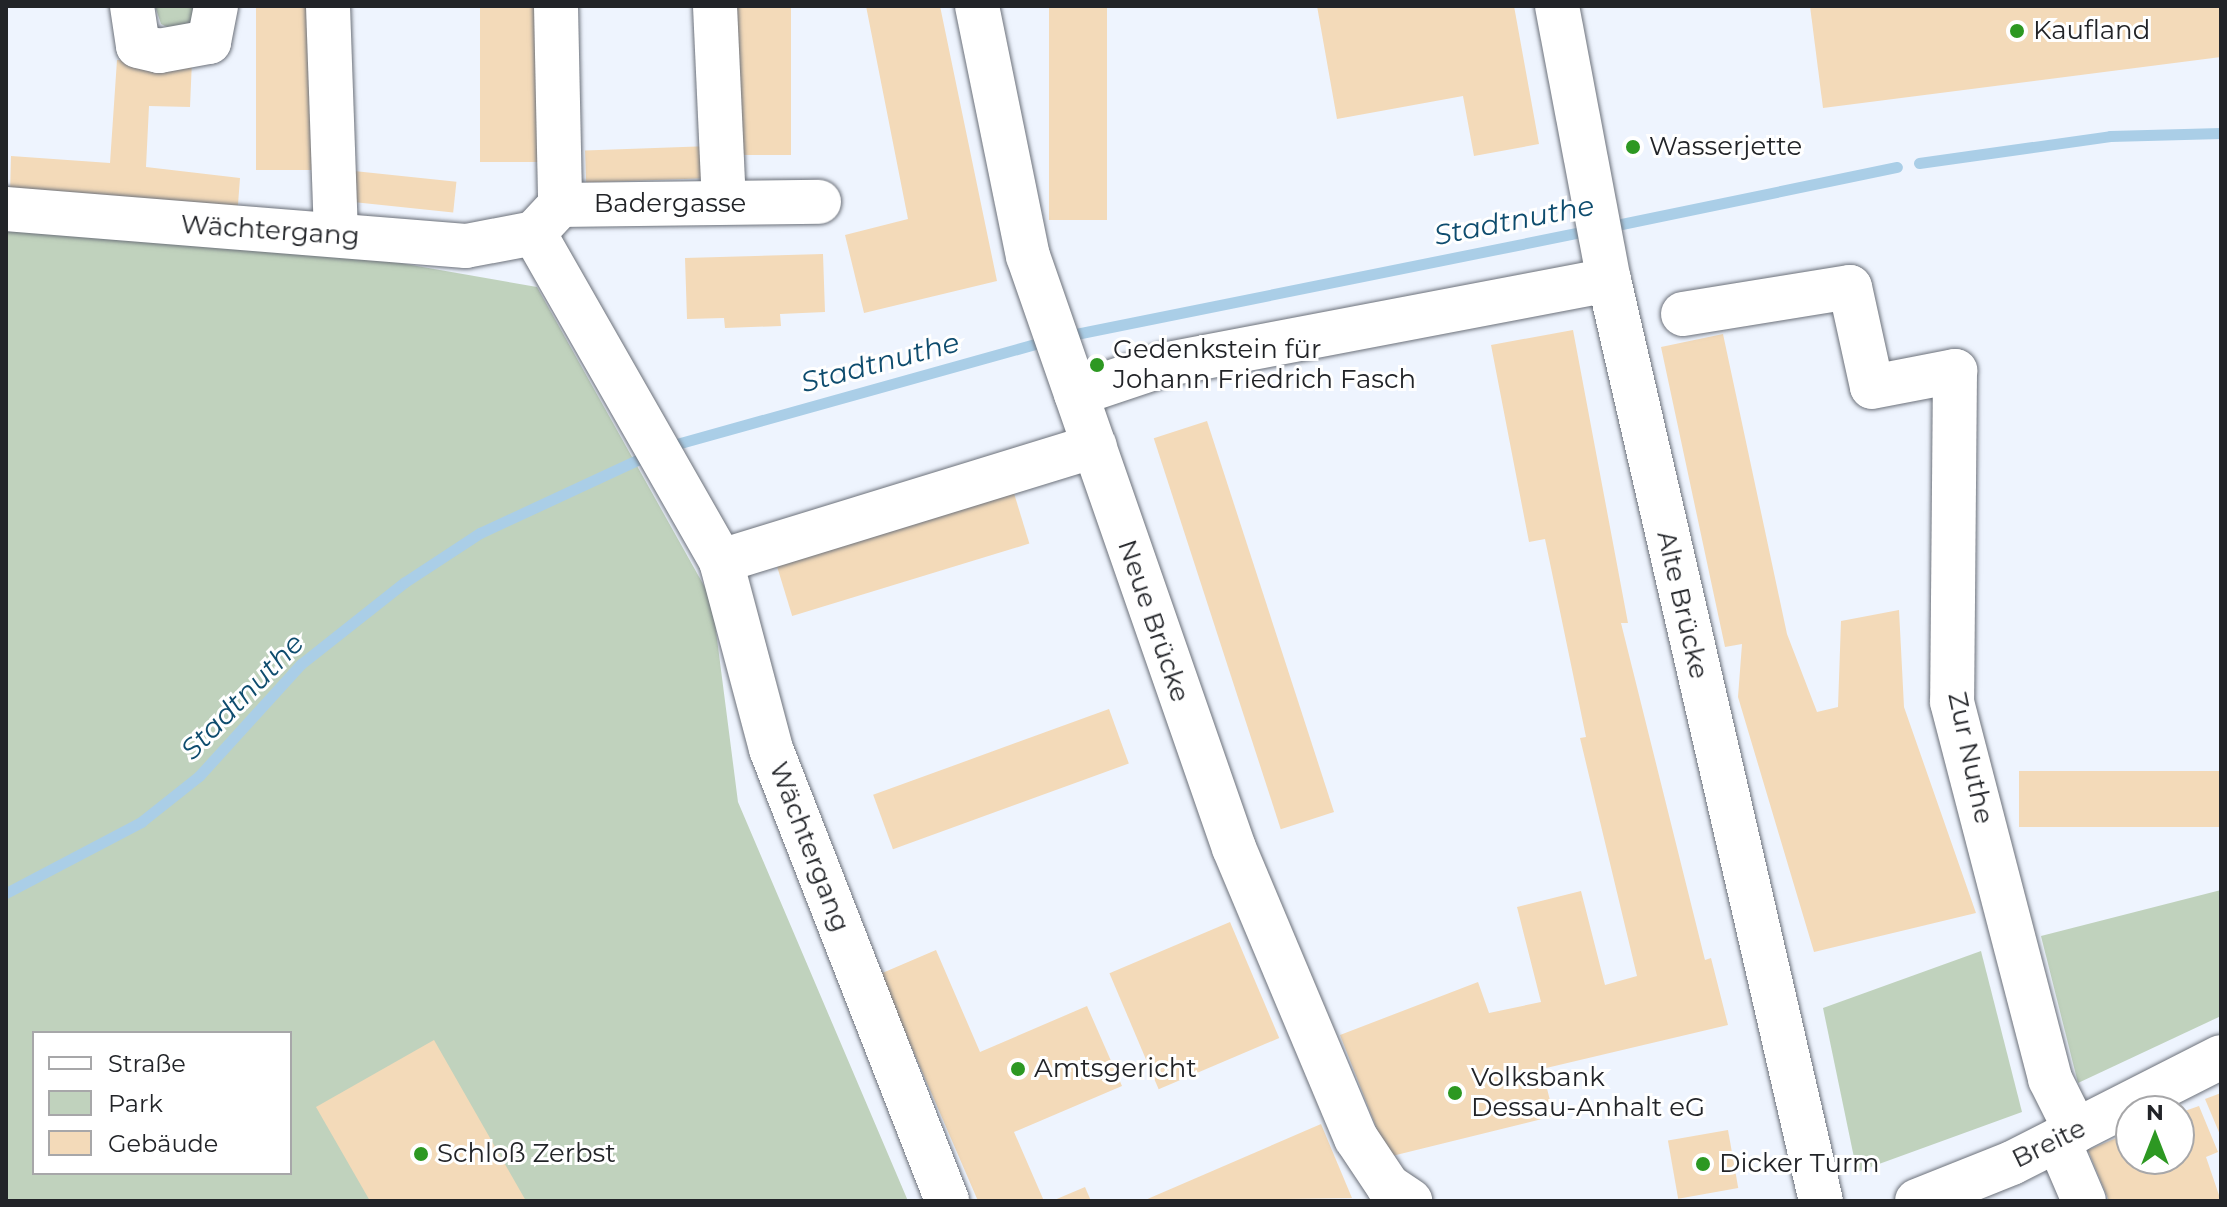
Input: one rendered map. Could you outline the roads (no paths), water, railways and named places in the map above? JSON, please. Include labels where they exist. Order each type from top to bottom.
[{"type":"street","points":[[132,6],[138,46],[159,51],[209,42],[216,6]]},
{"type":"street","points":[[328,6],[336,235]]},
{"type":"street","points":[[547,219],[556,6]]},
{"type":"street","points":[[715,6],[724,201]]},
{"type":"street","name":"Neue Brücke","points":[[977,6],[1004,164],[1046,313],[1218,805],[1296,1000],[1356,1138],[1388,1186],[1410,1201]]},
{"type":"street","name":"Alte Brücke","points":[[1557,6],[1606,265],[1770,993],[1821,1201]]},
{"type":"street","name":"Badergasse","points":[[547,219],[724,201],[819,202]]},
{"type":"street","name":"Wächtergang","points":[[6,209],[235,232],[336,235],[466,246],[547,219],[641,419],[721,561],[771,749],[947,1201]]},
{"type":"street","points":[[1071,380],[1429,315],[1606,265]]},
{"type":"street","name":"Zur Nuthe","points":[[1683,314],[1850,287],[1872,387],[1955,371],[1952,702],[2084,1201]]},
{"type":"street","points":[[721,561],[1095,446]]},
{"type":"street","name":"Breite","points":[[1917,1201],[2067,1136],[2221,1057]]},
{"type":"waterway","name":"Stadtnuthe","points":[[1919,163],[2110,136],[2221,133]]},
{"type":"waterway","name":"Stadtnuthe","points":[[1607,227],[1897,167]]},
{"type":"waterway","name":"Stadtnuthe","points":[[1066,336],[1591,230]]},
{"type":"waterway","name":"Stadtnuthe","points":[[666,447],[1050,340]]},
{"type":"waterway","name":"Stadtnuthe","points":[[6,893],[141,822],[199,776],[301,664],[405,582],[480,533],[650,454]]},
{"type":"place","name":"Kaufland","points":[[2017,31]]},
{"type":"place","name":"Wasserjette","points":[[1633,147]]},
{"type":"place","name":"Gedenkstein für Johann Friedrich Fasch","points":[[1097,365]]},
{"type":"place","name":"Amtsgericht","points":[[1018,1069]]},
{"type":"place","name":"Volksbank Dessau-Anhalt eG","points":[[1455,1093]]},
{"type":"place","name":"Schloß Zerbst","points":[[421,1154]]},
{"type":"place","name":"Dicker Turm","points":[[1703,1164]]}]
